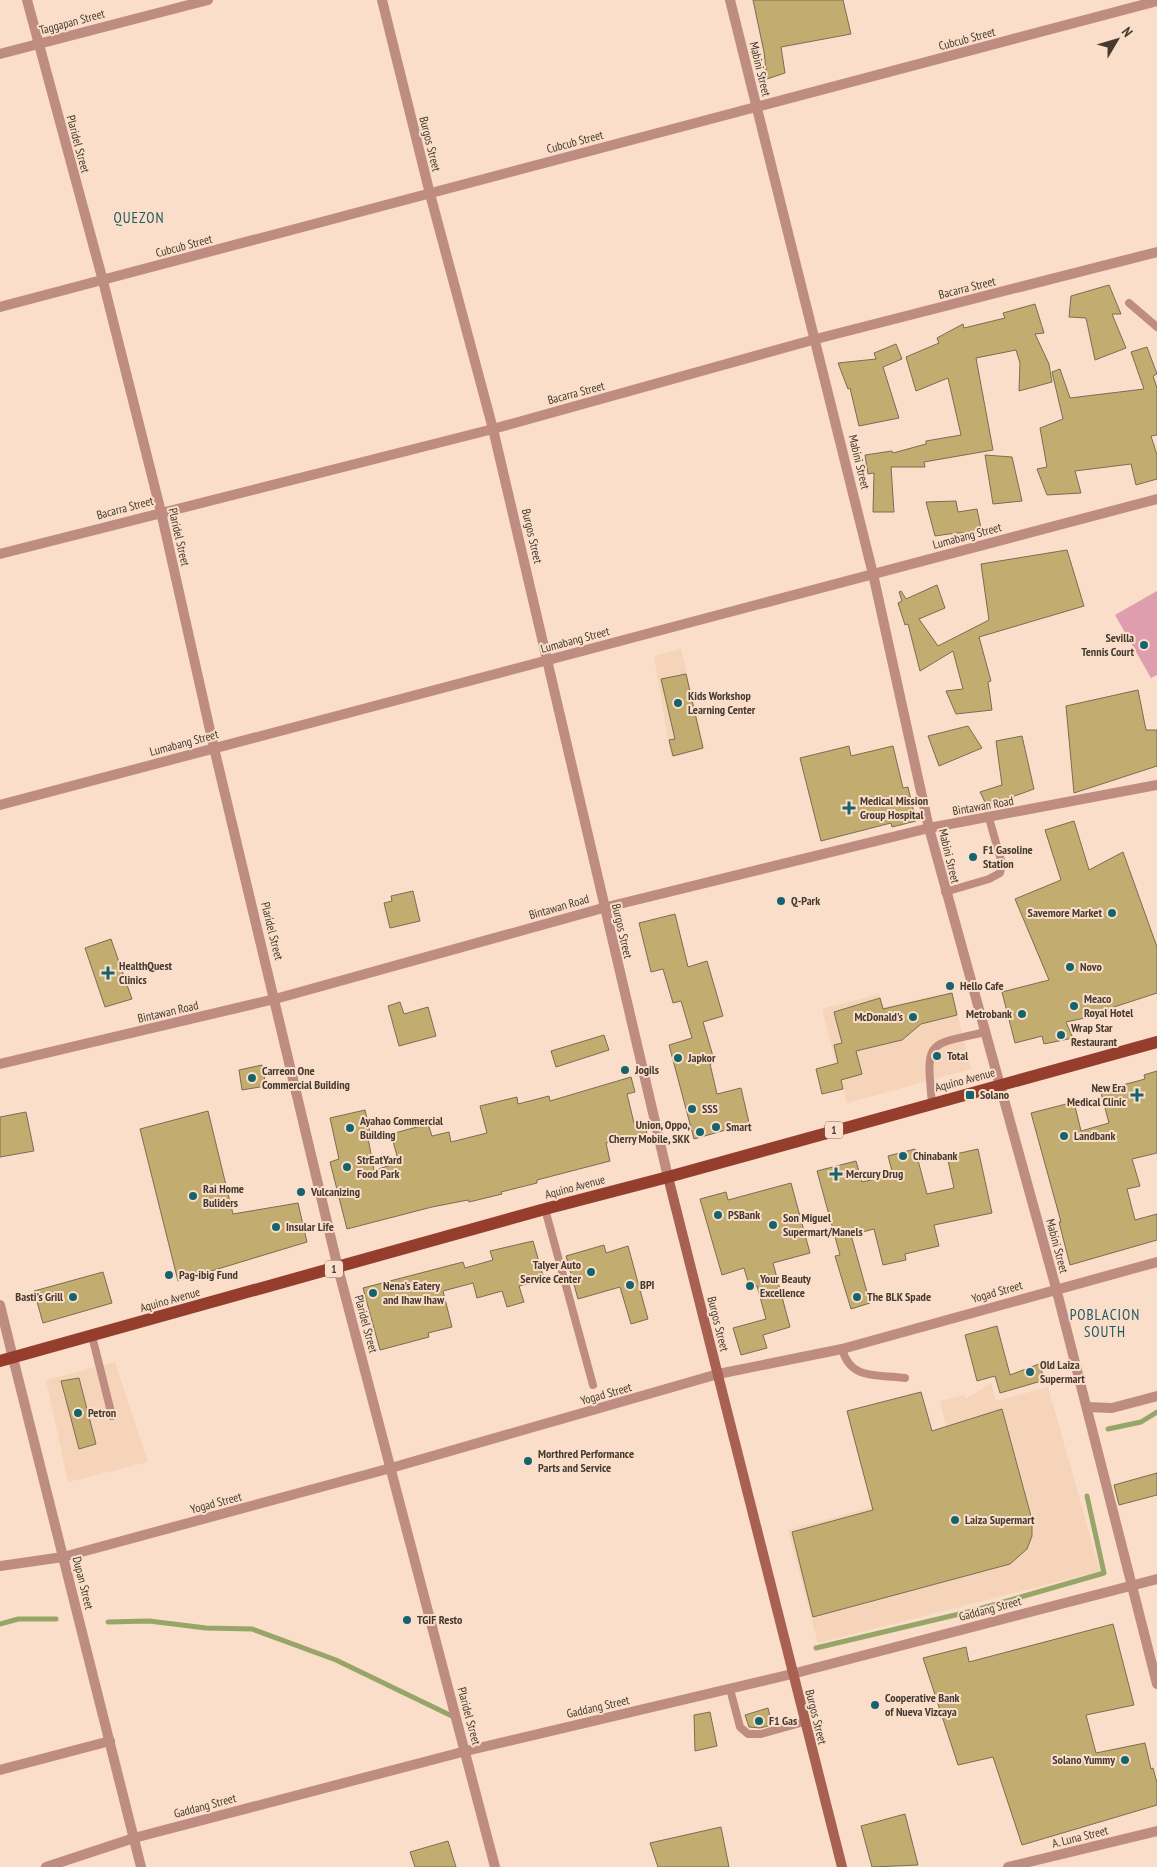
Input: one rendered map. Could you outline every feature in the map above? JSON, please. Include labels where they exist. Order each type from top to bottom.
[{"type":"main road","name":"Aquino Avenue","points":[[0,1361],[545,1209],[668,1177],[1157,1042]]},
{"type":"main road","name":"Burgos Street","points":[[668,1177],[842,1867]]},
{"type":"street","name":"Plaridel Street","points":[[27,0],[103,281],[160,512],[214,748],[338,1268],[495,1867]]},
{"type":"street","name":"Taggapan Street","points":[[0,54],[208,0]]},
{"type":"street","name":"Burgos Street","points":[[382,0],[430,194],[493,429],[668,1177]]},
{"type":"street","name":"Mabini Street","points":[[730,0],[873,574],[945,892],[986,1032],[1056,1288],[1157,1684]]},
{"type":"street","name":"Cubcub Street","points":[[0,307],[1157,1]]},
{"type":"street","name":"Bacarra Street","points":[[0,554],[493,429],[816,339],[1157,252]]},
{"type":"street","name":"Lumabang Street","points":[[0,805],[1157,499]]},
{"type":"street","name":"Bintawan Road","points":[[0,1064],[275,999],[604,908],[929,828],[1157,785]]},
{"type":"street","name":"Yogad Street","points":[[0,1566],[63,1557],[391,1468],[718,1374],[842,1349],[1056,1288],[1157,1262]]},
{"type":"street","name":"Dupan Street","points":[[0,1305],[141,1867]]},
{"type":"street","points":[[1087,1407],[1112,1408],[1157,1396]]},
{"type":"street","name":"Gaddang Street","points":[[46,1867],[134,1838],[466,1751],[792,1674],[1157,1579]]},
{"type":"street","points":[[0,1770],[110,1742]]},
{"type":"street","name":"A. Luna Street","points":[[1008,1867],[1157,1831]]},
{"type":"lane","points":[[1129,304],[1157,327]]},
{"type":"lane","points":[[945,892],[989,879],[1000,873],[1002,864],[989,818]]},
{"type":"lane","points":[[932,1103],[928,1063],[932,1051],[942,1042],[986,1032]]},
{"type":"lane","points":[[545,1209],[593,1385]]},
{"type":"lane","points":[[92,1336],[112,1416]]},
{"type":"lane","points":[[842,1349],[848,1365],[856,1372],[905,1378]]},
{"type":"lane","points":[[730,1689],[740,1727],[748,1734],[761,1734],[804,1722]]},
{"type":"shaded area","name":"Sevilla Tennis Court","points":[[1157,591],[1157,675],[1151,678],[1115,615]]},
{"type":"shaded area","name":"Kids Workshop Learning Center","points":[[681,649],[705,749],[671,757],[654,656]]},
{"type":"shaded area","points":[[952,992],[971,1069],[847,1103],[822,1009],[879,994],[884,1007]]},
{"type":"shaded area","points":[[115,1362],[148,1462],[68,1482],[46,1380]]},
{"type":"shaded area","name":"Laiza Supermart","points":[[991,1383],[996,1401],[1048,1387],[1100,1571],[818,1643],[788,1530],[960,1483],[940,1401],[965,1395],[965,1399]]},
{"type":"building","points":[[753,0],[843,0],[851,34],[781,47],[785,73],[767,79],[764,52]]},
{"type":"building","points":[[1109,285],[1121,314],[1112,314],[1126,348],[1095,360],[1086,318],[1069,317],[1071,296]]},
{"type":"building","points":[[1035,304],[1044,333],[1035,334],[1049,364],[1052,382],[1019,391],[1020,363],[1016,350],[976,358],[993,450],[924,462],[925,467],[891,467],[894,512],[873,512],[874,473],[868,474],[865,455],[892,451],[893,453],[926,444],[926,441],[961,435],[948,378],[916,391],[906,357],[939,343],[937,338],[963,324],[964,328],[1005,318],[1003,313]]},
{"type":"building","points":[[896,344],[902,359],[883,367],[899,418],[859,426],[850,388],[848,389],[838,363],[876,359],[874,353]]},
{"type":"building","points":[[1147,347],[1157,374],[1153,376],[1157,388],[1157,435],[1151,436],[1157,455],[1157,479],[1136,485],[1131,464],[1075,471],[1081,493],[1047,495],[1037,469],[1047,467],[1040,428],[1063,419],[1052,372],[1060,369],[1070,398],[1144,389],[1131,352]]},
{"type":"building","points":[[985,455],[1012,457],[1022,501],[993,504]]},
{"type":"building","points":[[956,501],[958,512],[977,509],[982,533],[956,533],[935,536],[926,502]]},
{"type":"building","points":[[1067,550],[1084,606],[979,637],[991,681],[988,682],[992,710],[956,714],[946,691],[963,689],[953,651],[920,671],[908,624],[905,625],[898,603],[902,601],[899,592],[901,591],[906,599],[937,585],[945,608],[919,619],[938,646],[989,620],[981,564]]},
{"type":"building","name":"Kids Workshop Learning Center","points":[[686,674],[703,748],[673,756],[669,740],[675,739],[661,679]]},
{"type":"building","points":[[1138,690],[1146,730],[1157,730],[1157,766],[1074,793],[1066,706]]},
{"type":"building","points":[[968,726],[982,748],[939,766],[928,736]]},
{"type":"building","points":[[1022,736],[1034,789],[987,806],[980,792],[1002,785],[996,741]]},
{"type":"building","name":"Medical Mission Group Hospital","points":[[849,746],[851,756],[893,746],[903,788],[908,787],[916,821],[892,827],[891,823],[821,841],[800,758]]},
{"type":"building","points":[[1074,821],[1089,870],[1123,852],[1157,947],[1157,993],[1111,1008],[1113,1012],[1066,1022],[1073,1038],[1044,1044],[1042,1036],[1015,1043],[1002,992],[1049,980],[1015,899],[1061,880],[1045,830]]},
{"type":"building","points":[[413,891],[420,921],[390,928],[384,903],[392,901],[391,896]]},
{"type":"building","points":[[675,914],[688,967],[707,961],[723,1016],[703,1022],[715,1063],[710,1064],[717,1094],[741,1088],[750,1127],[730,1132],[729,1129],[694,1139],[669,1045],[692,1038],[681,1001],[673,1003],[663,969],[651,972],[639,923]]},
{"type":"building","name":"HealthQuest Clinics","points":[[111,939],[132,999],[105,1007],[85,948]]},
{"type":"building","points":[[952,993],[957,1015],[921,1024],[902,1040],[856,1051],[862,1074],[841,1080],[843,1089],[822,1094],[816,1069],[838,1063],[834,1045],[842,1043],[834,1012],[880,998],[883,1009]]},
{"type":"building","points":[[400,1002],[404,1014],[428,1007],[436,1036],[399,1046],[388,1006]]},
{"type":"building","points":[[604,1035],[609,1050],[556,1067],[551,1051]]},
{"type":"building","name":"Carreon One Commercial Building","points":[[262,1065],[266,1086],[242,1090],[239,1070]]},
{"type":"building","points":[[1157,1071],[1157,1153],[1132,1159],[1140,1186],[1127,1189],[1135,1220],[1157,1214],[1157,1240],[1070,1265],[1059,1222],[1061,1222],[1031,1113],[1074,1102],[1081,1131],[1109,1123],[1101,1093],[1145,1079],[1144,1075]]},
{"type":"building","points":[[631,1077],[635,1092],[627,1094],[634,1123],[643,1121],[647,1133],[606,1143],[610,1161],[537,1180],[537,1183],[501,1192],[502,1194],[469,1202],[468,1200],[432,1207],[347,1229],[330,1162],[339,1159],[330,1118],[365,1110],[371,1137],[368,1138],[374,1170],[399,1163],[391,1134],[428,1124],[432,1136],[449,1132],[451,1142],[487,1133],[480,1106],[517,1097],[518,1104],[549,1096],[550,1101]]},
{"type":"building","name":"Rai Home Buliders","points":[[208,1111],[233,1214],[298,1203],[307,1242],[178,1281],[140,1129]]},
{"type":"building","points":[[26,1112],[34,1151],[0,1157],[0,1117]]},
{"type":"building","points":[[915,1149],[927,1194],[954,1188],[947,1156],[978,1149],[992,1213],[934,1225],[939,1246],[905,1254],[906,1260],[883,1265],[874,1229],[851,1235],[870,1303],[851,1309],[835,1256],[840,1255],[817,1171],[856,1161],[862,1182],[893,1175],[888,1156]]},
{"type":"building","points":[[791,1183],[810,1253],[773,1263],[790,1327],[763,1335],[767,1348],[741,1355],[733,1328],[766,1319],[757,1286],[750,1288],[744,1268],[722,1275],[700,1199],[726,1192],[728,1200]]},
{"type":"building","points":[[533,1241],[544,1279],[519,1286],[524,1302],[507,1307],[502,1291],[477,1298],[473,1283],[443,1291],[452,1327],[428,1333],[429,1337],[380,1350],[363,1288],[463,1262],[465,1268],[493,1260],[490,1251]]},
{"type":"building","points":[[604,1245],[606,1253],[628,1246],[648,1319],[631,1324],[620,1287],[578,1299],[566,1256]]},
{"type":"building","points":[[103,1272],[112,1303],[43,1323],[34,1291]]},
{"type":"building","points":[[997,1326],[1010,1375],[1039,1364],[1045,1380],[1000,1393],[995,1376],[977,1381],[965,1335]]},
{"type":"building","name":"Petron","points":[[79,1378],[96,1444],[79,1449],[61,1381]]},
{"type":"building","points":[[921,1392],[932,1431],[1002,1409],[1032,1520],[1032,1536],[1027,1549],[1010,1564],[813,1617],[792,1532],[873,1510],[847,1411]]},
{"type":"building","points":[[1157,1473],[1157,1495],[1119,1505],[1114,1485]]},
{"type":"building","points":[[1113,1624],[1134,1705],[1086,1715],[1096,1753],[1145,1743],[1151,1769],[1153,1768],[1157,1783],[1157,1805],[1022,1845],[993,1757],[958,1765],[923,1658],[966,1647],[969,1662]]},
{"type":"building","name":"F1 Gas","points":[[768,1708],[772,1725],[760,1728],[749,1727],[745,1715]]},
{"type":"building","points":[[710,1712],[717,1746],[695,1751],[694,1715]]},
{"type":"building","points":[[905,1814],[918,1865],[872,1867],[861,1826]]},
{"type":"building","points":[[721,1827],[729,1867],[658,1867],[650,1843]]},
{"type":"building","points":[[448,1841],[456,1867],[415,1867],[410,1852]]},
{"type":"waterway","points":[[1108,1429],[1141,1422],[1157,1412]]},
{"type":"waterway","points":[[816,1648],[972,1611],[1104,1573],[1087,1496]]},
{"type":"waterway","points":[[0,1624],[18,1619],[56,1619]]},
{"type":"waterway","points":[[108,1622],[149,1621],[206,1628],[252,1629],[336,1660],[456,1718]]},
{"type":"place","name":"Sevilla Tennis Court","points":[[1144,645]]},
{"type":"place","name":"Kids Workshop Learning Center","points":[[678,703]]},
{"type":"place","name":"Medical Mission Group Hospital","points":[[849,808]]},
{"type":"place","name":"F1 Gasoline Station","points":[[973,857]]},
{"type":"place","name":"Q-Park","points":[[781,901]]},
{"type":"place","name":"Savemore Market","points":[[1112,913]]},
{"type":"place","name":"Novo","points":[[1070,967]]},
{"type":"place","name":"HealthQuest Clinics","points":[[108,973]]},
{"type":"place","name":"Hello Cafe","points":[[950,986]]},
{"type":"place","name":"Meaco Royal Hotel","points":[[1074,1006]]},
{"type":"place","name":"Metrobank","points":[[1022,1014]]},
{"type":"place","name":"McDonald's","points":[[913,1017]]},
{"type":"place","name":"Wrap Star Restaurant","points":[[1061,1035]]},
{"type":"place","name":"Total","points":[[937,1056]]},
{"type":"place","name":"Japkor","points":[[678,1058]]},
{"type":"place","name":"Jogils","points":[[625,1070]]},
{"type":"place","name":"Carreon One Commercial Building","points":[[252,1078]]},
{"type":"place","name":"Solano","points":[[970,1095]]},
{"type":"place","name":"New Era Medical Clinic","points":[[1137,1095]]},
{"type":"place","name":"SSS","points":[[692,1109]]},
{"type":"place","name":"Smart","points":[[716,1127]]},
{"type":"place","name":"Ayahao Commercial Building","points":[[350,1128]]},
{"type":"place","name":"Union, Oppo, Cherry Mobile, SKK","points":[[700,1132]]},
{"type":"place","name":"Landbank","points":[[1064,1136]]},
{"type":"place","name":"Chinabank","points":[[903,1156]]},
{"type":"place","name":"StrEatYard Food Park","points":[[347,1167]]},
{"type":"place","name":"Mercury Drug","points":[[836,1174]]},
{"type":"place","name":"Vulcanizing","points":[[301,1192]]},
{"type":"place","name":"Rai Home Buliders","points":[[193,1196]]},
{"type":"place","name":"PSBank","points":[[718,1215]]},
{"type":"place","name":"Son Miguel Supermart/Manels","points":[[773,1225]]},
{"type":"place","name":"Insular Life","points":[[276,1227]]},
{"type":"place","name":"Talyer Auto Service Center","points":[[591,1272]]},
{"type":"place","name":"Pag-ibig Fund","points":[[169,1275]]},
{"type":"place","name":"BPI","points":[[630,1285]]},
{"type":"place","name":"Your Beauty Excellence","points":[[750,1286]]},
{"type":"place","name":"Nena's Eatery and Ihaw Ihaw","points":[[373,1293]]},
{"type":"place","name":"Basti's Grill","points":[[73,1297]]},
{"type":"place","name":"The BLK Spade","points":[[857,1297]]},
{"type":"place","name":"Old Laiza Supermart","points":[[1030,1372]]},
{"type":"place","name":"Petron","points":[[78,1413]]},
{"type":"place","name":"Morthred Performance Parts and Service","points":[[528,1461]]},
{"type":"place","name":"Laiza Supermart","points":[[955,1520]]},
{"type":"place","name":"TGIF Resto","points":[[407,1620]]},
{"type":"place","name":"Cooperative Bank of Nueva Vizcaya","points":[[875,1705]]},
{"type":"place","name":"F1 Gas","points":[[759,1721]]},
{"type":"place","name":"Solano Yummy","points":[[1125,1760]]},
{"type":"district","name":"QUEZON","points":[[139,218]]},
{"type":"district","name":"POBLACION SOUTH","points":[[1105,1324]]}]
